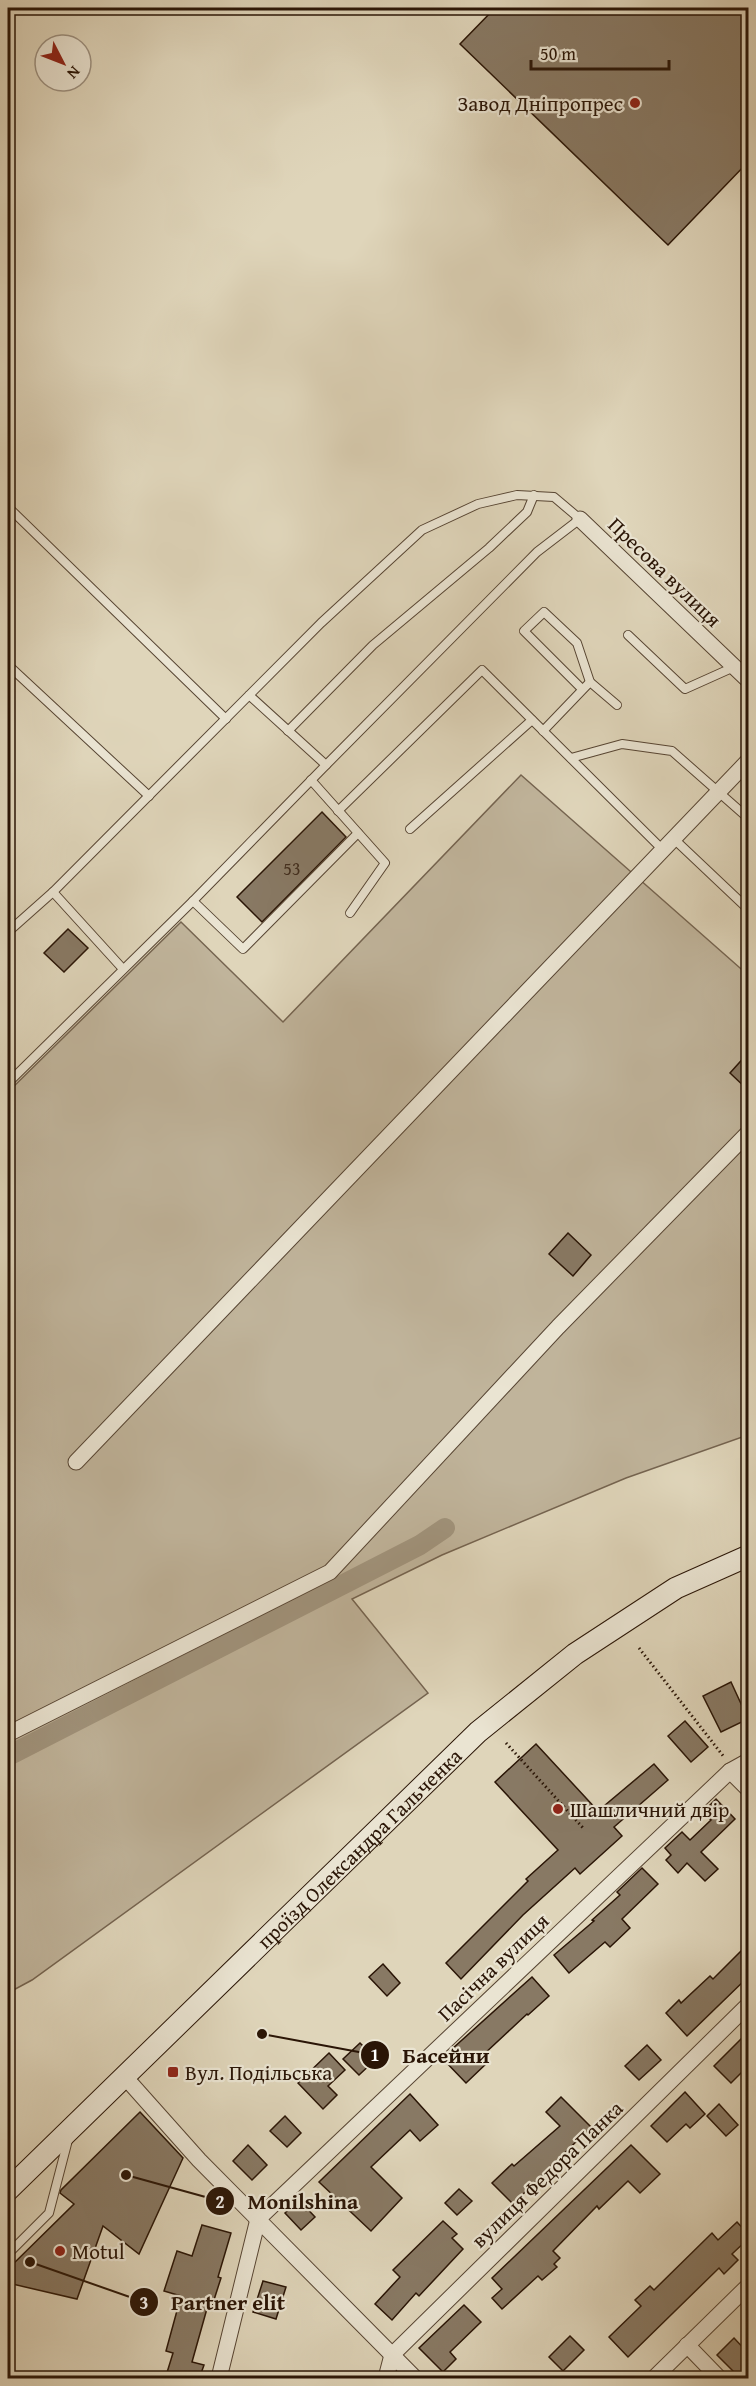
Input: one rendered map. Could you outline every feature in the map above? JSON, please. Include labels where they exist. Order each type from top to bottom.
[{"type":"main road","name":"проїзд Олександра Гальченка","points":[[8,2190],[478,1732],[584,1648],[676,1588],[748,1556]]},
{"type":"street","name":"Пресова вулиця","points":[[580,519],[748,680]]},
{"type":"street","points":[[76,1462],[748,761]]},
{"type":"street","points":[[8,1734],[330,1572],[558,1327],[748,1133]]},
{"type":"street","name":"Пасічна вулиця","points":[[258,2219],[730,1771],[748,1761]]},
{"type":"street","points":[[730,1771],[748,1789]]},
{"type":"street","name":"вулиця Федора Панка","points":[[392,2355],[748,2005]]},
{"type":"street","points":[[125,2077],[199,2160],[415,2379]]},
{"type":"street","points":[[219,2379],[258,2219]]},
{"type":"street","points":[[654,2379],[748,2286]]},
{"type":"street","points":[[687,2345],[719,2379]]},
{"type":"street","points":[[386,2379],[392,2355]]},
{"type":"lane","points":[[8,932],[53,892],[321,623],[422,530],[478,504],[517,495],[554,496],[580,519],[537,552],[193,901],[8,1083]]},
{"type":"lane","points":[[288,731],[373,645],[489,548],[527,512],[534,495]]},
{"type":"lane","points":[[8,507],[226,719]]},
{"type":"lane","points":[[582,689],[524,631],[544,612],[577,643],[590,682],[617,705]]},
{"type":"lane","points":[[628,635],[685,689],[734,667]]},
{"type":"lane","points":[[8,665],[149,796]]},
{"type":"lane","points":[[338,811],[482,670],[663,850]]},
{"type":"lane","points":[[543,731],[590,682]]},
{"type":"lane","points":[[249,695],[326,765]]},
{"type":"lane","points":[[410,829],[532,720]]},
{"type":"lane","points":[[571,758],[622,744],[672,750],[748,818]]},
{"type":"lane","points":[[311,780],[385,863],[350,913]]},
{"type":"lane","points":[[193,901],[243,949],[358,833]]},
{"type":"lane","points":[[674,839],[748,909]]},
{"type":"lane","points":[[53,892],[123,969]]},
{"type":"lane","points":[[8,2254],[49,2213],[70,2130]]},
{"type":"path","points":[[639,1648],[723,1753],[730,1771]]},
{"type":"path","points":[[506,1743],[584,1829]]},
{"type":"shaded area","points":[[521,775],[748,975],[748,1435],[626,1478],[442,1555],[352,1599],[428,1693],[32,1980],[8,1993],[8,1092],[181,922],[283,1022]]},
{"type":"building","name":"Завод Дніпропрес","points":[[495,8],[748,8],[748,162],[668,245],[460,44]]},
{"type":"building","points":[[322,812],[346,837],[262,922],[237,897]]},
{"type":"building","points":[[68,929],[88,948],[64,972],[44,953]]},
{"type":"building","points":[[748,1053],[748,1090],[730,1073]]},
{"type":"building","points":[[568,1233],[591,1255],[573,1276],[549,1254]]},
{"type":"building","points":[[731,1682],[748,1719],[721,1732],[703,1696]]},
{"type":"building","points":[[685,1721],[708,1747],[691,1762],[668,1736]]},
{"type":"building","points":[[536,1744],[598,1811],[654,1764],[668,1780],[614,1827],[622,1836],[580,1874],[575,1868],[523,1915],[461,1979],[446,1963],[528,1881],[526,1879],[558,1850],[495,1782]]},
{"type":"building","points":[[716,1799],[735,1819],[701,1852],[718,1869],[705,1881],[687,1863],[678,1873],[666,1860],[671,1855],[665,1848],[682,1832],[690,1840],[711,1820],[703,1812]]},
{"type":"building","points":[[642,1868],[658,1884],[622,1919],[630,1928],[610,1947],[605,1942],[569,1973],[554,1955],[594,1921],[592,1920],[620,1895],[617,1892]]},
{"type":"building","points":[[748,1944],[748,1977],[687,2036],[666,2013],[679,2000],[681,2003],[710,1976],[713,1979]]},
{"type":"building","points":[[383,1964],[400,1983],[387,1996],[369,1977]]},
{"type":"building","points":[[532,1977],[549,1996],[482,2056],[488,2062],[466,2083],[442,2058]]},
{"type":"building","points":[[748,2032],[748,2066],[731,2083],[714,2066]]},
{"type":"building","points":[[360,2043],[376,2059],[359,2075],[343,2059]]},
{"type":"building","points":[[647,2045],[661,2060],[639,2080],[625,2066]]},
{"type":"building","points":[[329,2053],[345,2070],[328,2086],[337,2095],[323,2109],[298,2083]]},
{"type":"building","points":[[685,2092],[705,2114],[690,2128],[686,2124],[667,2142],[651,2126]]},
{"type":"building","points":[[410,2094],[438,2125],[420,2141],[410,2130],[371,2167],[402,2198],[371,2231],[319,2182]]},
{"type":"building","points":[[561,2097],[591,2127],[513,2204],[492,2183],[560,2126],[546,2112]]},
{"type":"building","points":[[719,2104],[738,2125],[726,2136],[707,2116]]},
{"type":"building","points":[[140,2112],[183,2158],[139,2254],[103,2226],[77,2299],[8,2283],[8,2269],[74,2204],[60,2193],[61,2190]]},
{"type":"building","points":[[285,2116],[301,2133],[287,2147],[270,2131]]},
{"type":"building","points":[[248,2145],[267,2165],[252,2180],[233,2161]]},
{"type":"building","points":[[631,2145],[660,2174],[640,2193],[628,2181],[599,2209],[597,2206],[553,2251],[560,2258],[554,2264],[557,2267],[542,2280],[538,2276],[502,2309],[492,2298],[502,2289],[492,2278]]},
{"type":"building","points":[[459,2189],[472,2201],[457,2215],[445,2203]]},
{"type":"building","points":[[299,2200],[315,2217],[301,2230],[285,2213]]},
{"type":"building","points":[[443,2221],[457,2234],[452,2238],[463,2249],[419,2296],[416,2293],[392,2320],[375,2304],[400,2277],[393,2270]]},
{"type":"building","points":[[737,2222],[748,2234],[748,2239],[732,2254],[738,2260],[724,2274],[719,2268],[628,2357],[609,2337],[641,2306],[635,2300],[650,2286],[654,2290],[712,2233],[718,2240]]},
{"type":"building","points":[[202,2225],[231,2233],[218,2277],[221,2278],[212,2306],[208,2305],[192,2362],[204,2365],[199,2379],[165,2379],[173,2353],[166,2351],[181,2296],[164,2291],[177,2251],[192,2256]]},
{"type":"building","points":[[263,2281],[286,2287],[276,2319],[253,2312]]},
{"type":"building","points":[[464,2305],[481,2322],[450,2352],[456,2359],[443,2372],[419,2348]]},
{"type":"building","points":[[570,2336],[584,2350],[563,2371],[549,2357]]},
{"type":"building","points":[[734,2338],[748,2353],[748,2365],[738,2376],[717,2355]]},
{"type":"waterway","points":[[8,1756],[420,1545],[445,1528]]},
{"type":"place","name":"Завод Дніпропрес","points":[[635,103]]},
{"type":"place","name":"Шашличний двір","points":[[558,1809]]},
{"type":"place","name":"Басейни","points":[[262,2034]]},
{"type":"place","name":"Вул. Подільська","points":[[173,2072]]},
{"type":"place","name":"Monilshina","points":[[126,2175]]},
{"type":"place","name":"Motul","points":[[60,2251]]},
{"type":"place","name":"Partner elit","points":[[30,2262]]}]
